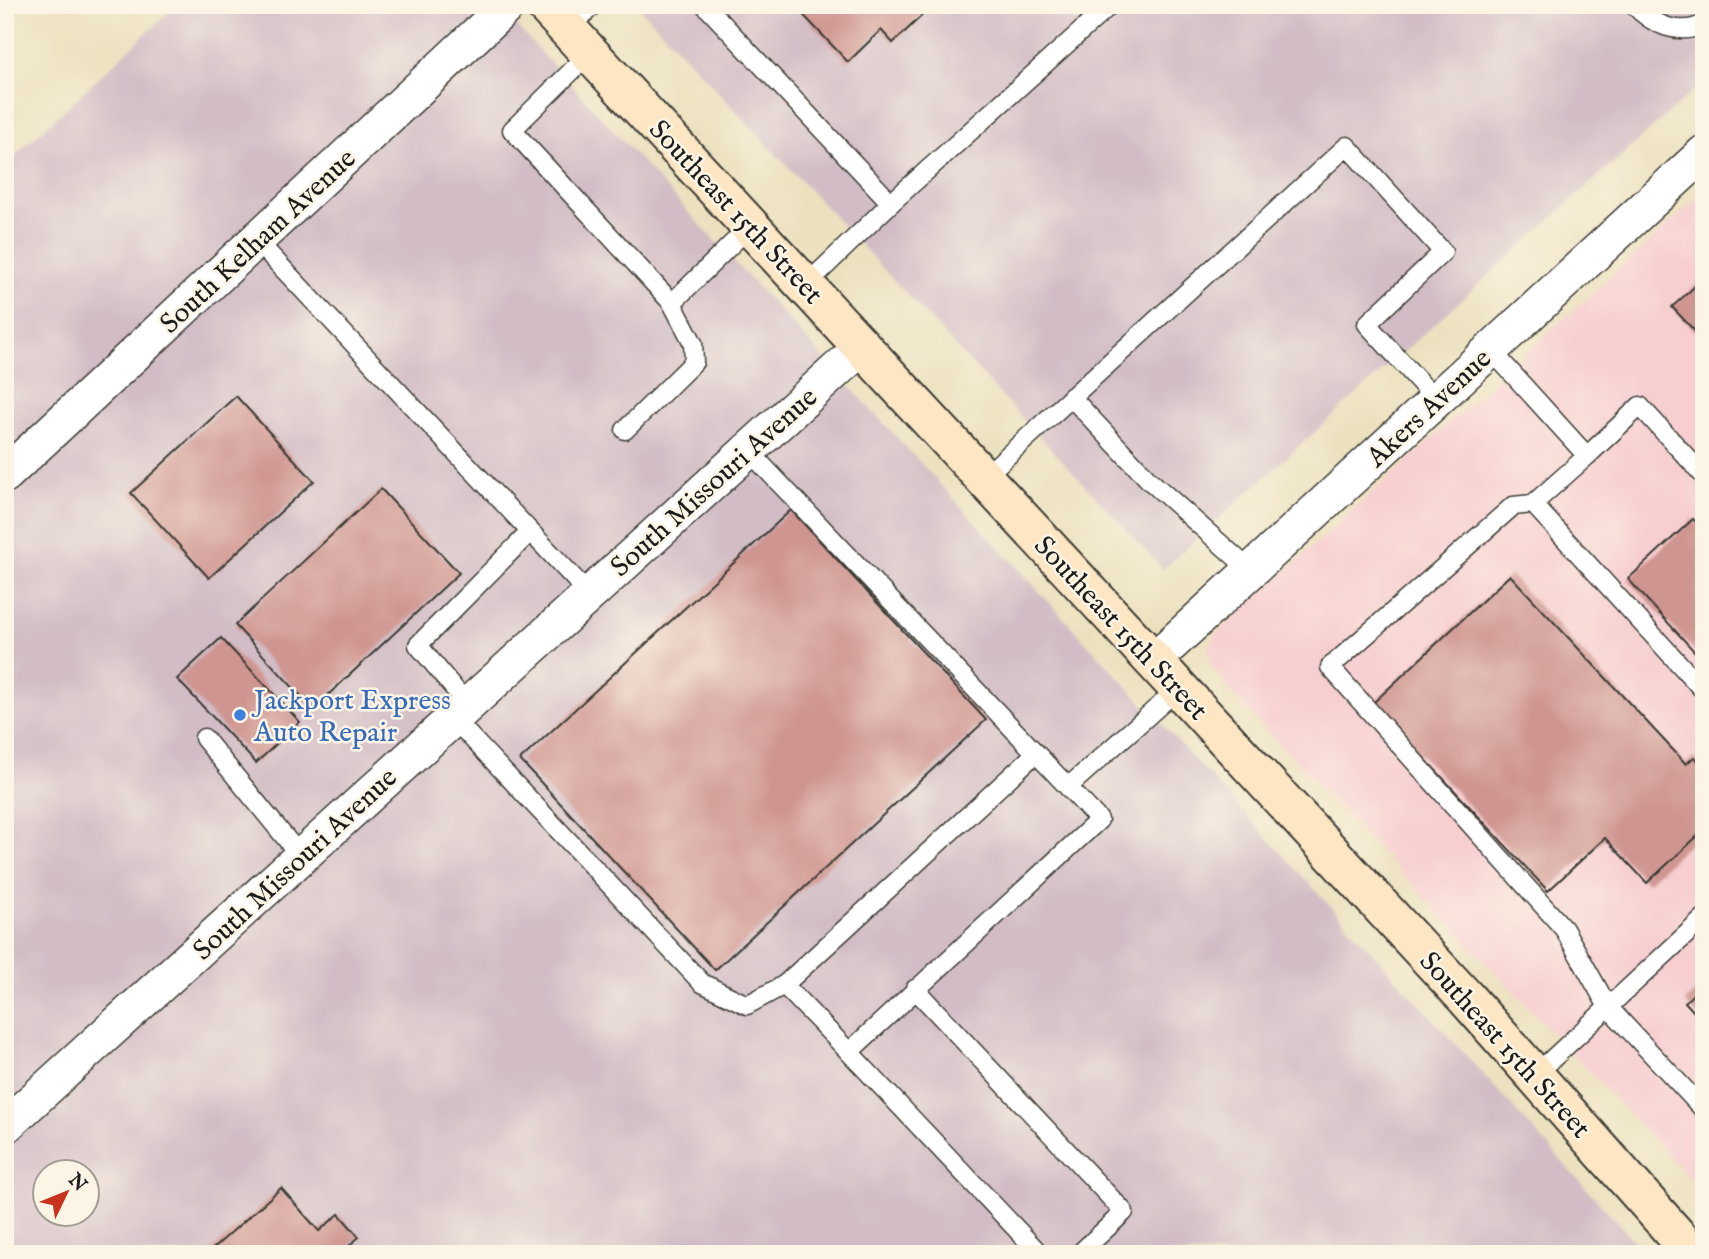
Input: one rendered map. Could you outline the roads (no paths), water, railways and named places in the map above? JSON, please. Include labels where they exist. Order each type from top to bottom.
[{"type":"main road","name":"Southeast 15th Street","points":[[574,23],[749,227],[863,346],[1535,1075],[1693,1254]]},
{"type":"street","name":"South Kelham Avenue","points":[[5,475],[509,5]]},
{"type":"street","name":"Akers Avenue","points":[[1166,675],[1251,571],[1704,153]]},
{"type":"street","name":"South Missouri Avenue","points":[[5,1126],[863,346]]},
{"type":"lane","points":[[705,5],[891,204]]},
{"type":"lane","points":[[806,285],[1110,5]]},
{"type":"lane","points":[[1634,5],[1647,19],[1674,29],[1695,29],[1704,24]]},
{"type":"lane","points":[[574,23],[512,130],[672,303],[693,343],[694,362],[625,430]]},
{"type":"lane","points":[[983,478],[1347,146],[1443,252],[1367,324],[1436,400]]},
{"type":"lane","points":[[672,303],[749,227]]},
{"type":"lane","points":[[257,240],[589,594]]},
{"type":"lane","points":[[1490,350],[1587,456]]},
{"type":"lane","points":[[1071,397],[1149,480],[1251,571]]},
{"type":"lane","points":[[1704,476],[1640,406],[1533,504],[1513,506],[1330,667],[1564,929],[1608,1007],[1704,1110]]},
{"type":"lane","points":[[748,450],[1099,820],[849,1052]]},
{"type":"lane","points":[[1533,504],[1704,691]]},
{"type":"lane","points":[[530,533],[418,645],[459,711],[702,983],[747,1005],[784,985],[1036,753]]},
{"type":"lane","points":[[1068,787],[1166,675]]},
{"type":"lane","points":[[204,738],[302,858]]},
{"type":"lane","points":[[1535,1075],[1704,918]]},
{"type":"lane","points":[[784,985],[1040,1254]]},
{"type":"lane","points":[[915,989],[1124,1212],[1079,1254]]},
{"type":"place","name":"Jackport Express Auto Repair","points":[[240,715]]}]
